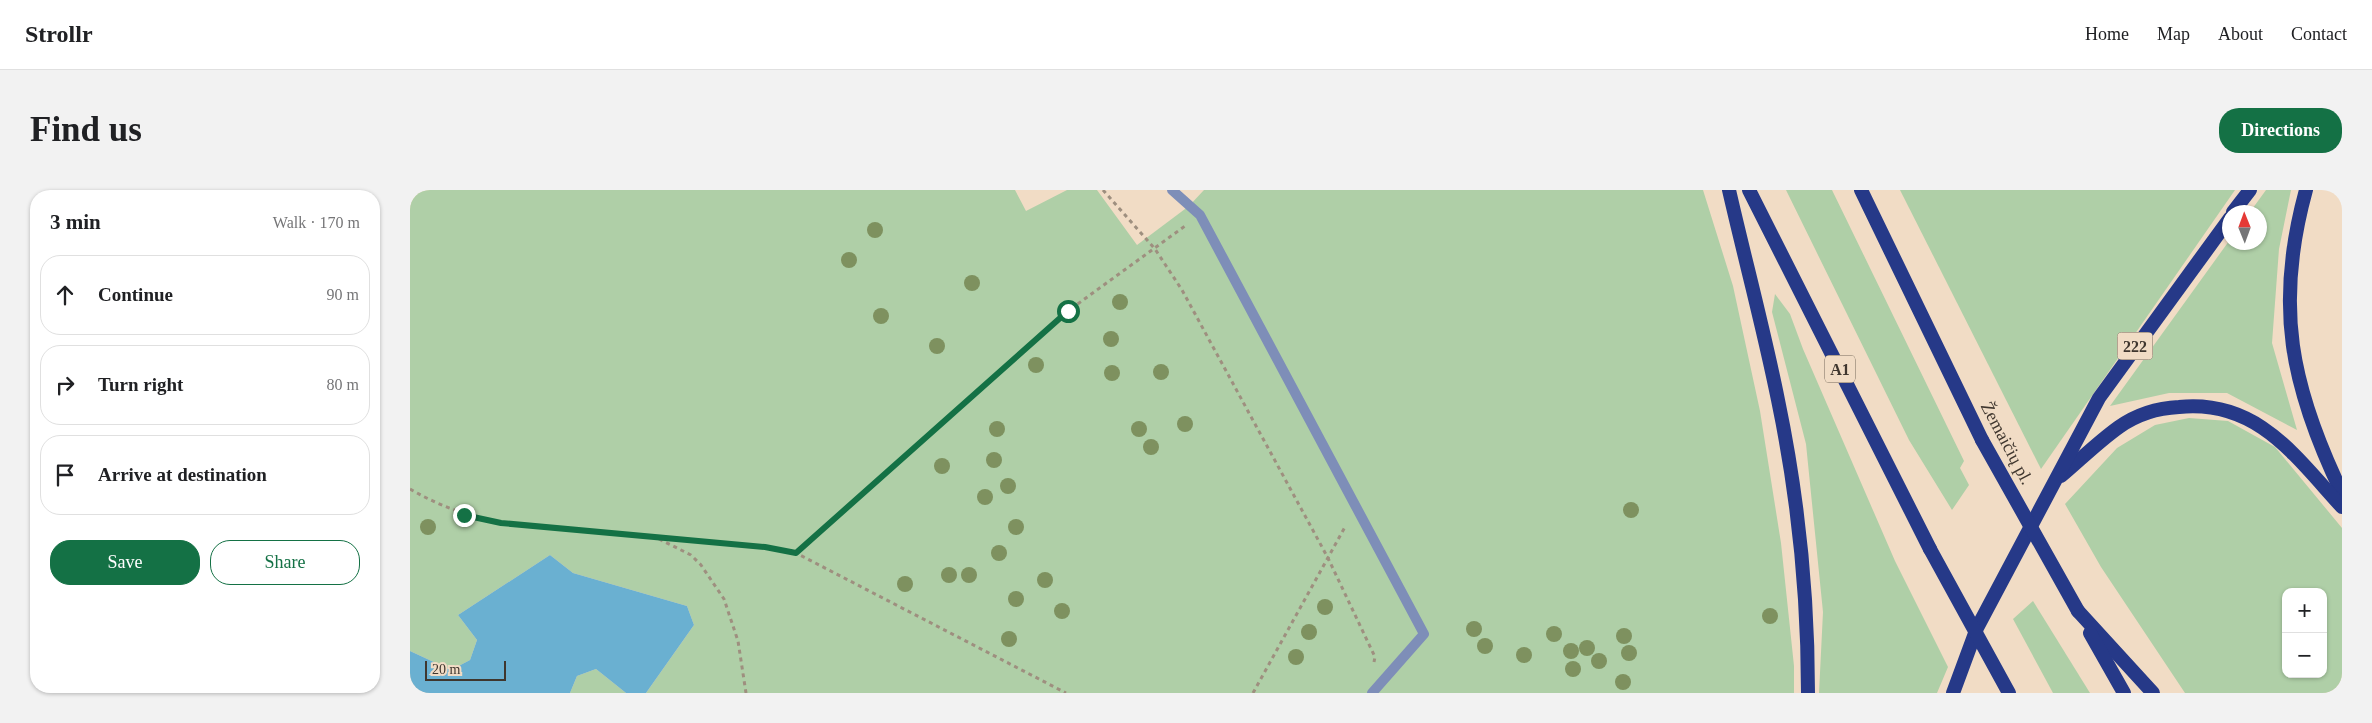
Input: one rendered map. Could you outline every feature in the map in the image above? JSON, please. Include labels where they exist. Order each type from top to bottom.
[{"type":"highway","points":[[1729,190],[1778,399],[1794,492],[1805,593],[1808,693]]},
{"type":"highway","name":"A1","points":[[1749,190],[1930,549],[2008,693]]},
{"type":"highway","name":"Žemaičių pl.","points":[[1861,190],[1982,440],[2078,611],[2153,693]]},
{"type":"highway","points":[[2238,205],[2250,190]]},
{"type":"highway","points":[[2306,190],[2296,224],[2291,263],[2289,306],[2292,349],[2304,400],[2319,445],[2342,493]]},
{"type":"highway","name":"222","points":[[1953,693],[1977,628],[2099,398],[2222,229]]},
{"type":"highway","points":[[2054,482],[2120,427],[2159,408],[2194,405],[2223,409],[2256,422],[2283,443],[2342,507]]},
{"type":"highway","points":[[2078,611],[2124,693]]},
{"type":"street","points":[[1172,190],[1200,215],[1424,634],[1372,693]]},
{"type":"path","points":[[1103,190],[1155,249],[1182,290],[1328,558],[1375,657],[1374,666]]},
{"type":"path","points":[[796,553],[1068,311],[1200,215]]},
{"type":"path","points":[[410,489],[428,500],[464,515],[501,523],[765,547],[796,553],[1066,693]]},
{"type":"path","points":[[1253,693],[1357,508]]},
{"type":"path","points":[[656,538],[691,555],[710,577],[724,599],[738,642],[746,693]]},
{"type":"green space","points":[[410,190],[1015,190],[1026,211],[1067,190],[1097,190],[1137,245],[1189,206],[1204,190],[1703,190],[1733,286],[1760,411],[1781,543],[1794,666],[1794,693],[646,693],[694,625],[687,606],[573,573],[550,555],[458,615],[477,640],[470,660],[451,670],[410,651]]},
{"type":"green space","points":[[1786,190],[1832,190],[1964,461],[1960,468],[1969,485],[1952,510],[1909,440]]},
{"type":"green space","points":[[1900,190],[2235,190],[2225,205],[2222,205],[2222,209],[2041,469]]},
{"type":"green space","points":[[2266,190],[2291,190],[2279,249],[2272,343],[2297,430],[2227,393],[2169,393],[2110,406],[2223,250],[2267,250],[2267,205],[2255,205]]},
{"type":"green space","points":[[1775,294],[1790,314],[1803,349],[1895,561],[1948,667],[1937,693],[1819,693],[1823,612],[1806,444],[1772,312]]},
{"type":"green space","points":[[2189,418],[2228,421],[2275,447],[2342,528],[2342,693],[2185,693],[2101,567],[2065,504],[2117,448],[2155,425]]},
{"type":"green space","points":[[2033,601],[2090,693],[2053,693],[2013,619]]},
{"type":"green space","points":[[596,669],[626,693],[570,693],[577,676]]},
{"type":"water","points":[[550,555],[573,573],[687,606],[694,625],[646,693],[626,693],[596,669],[577,676],[570,693],[410,693],[410,651],[451,670],[470,660],[477,640],[458,615]]},
{"type":"route","points":[[464,515],[501,523],[765,547],[796,553],[1068,311]]}]
